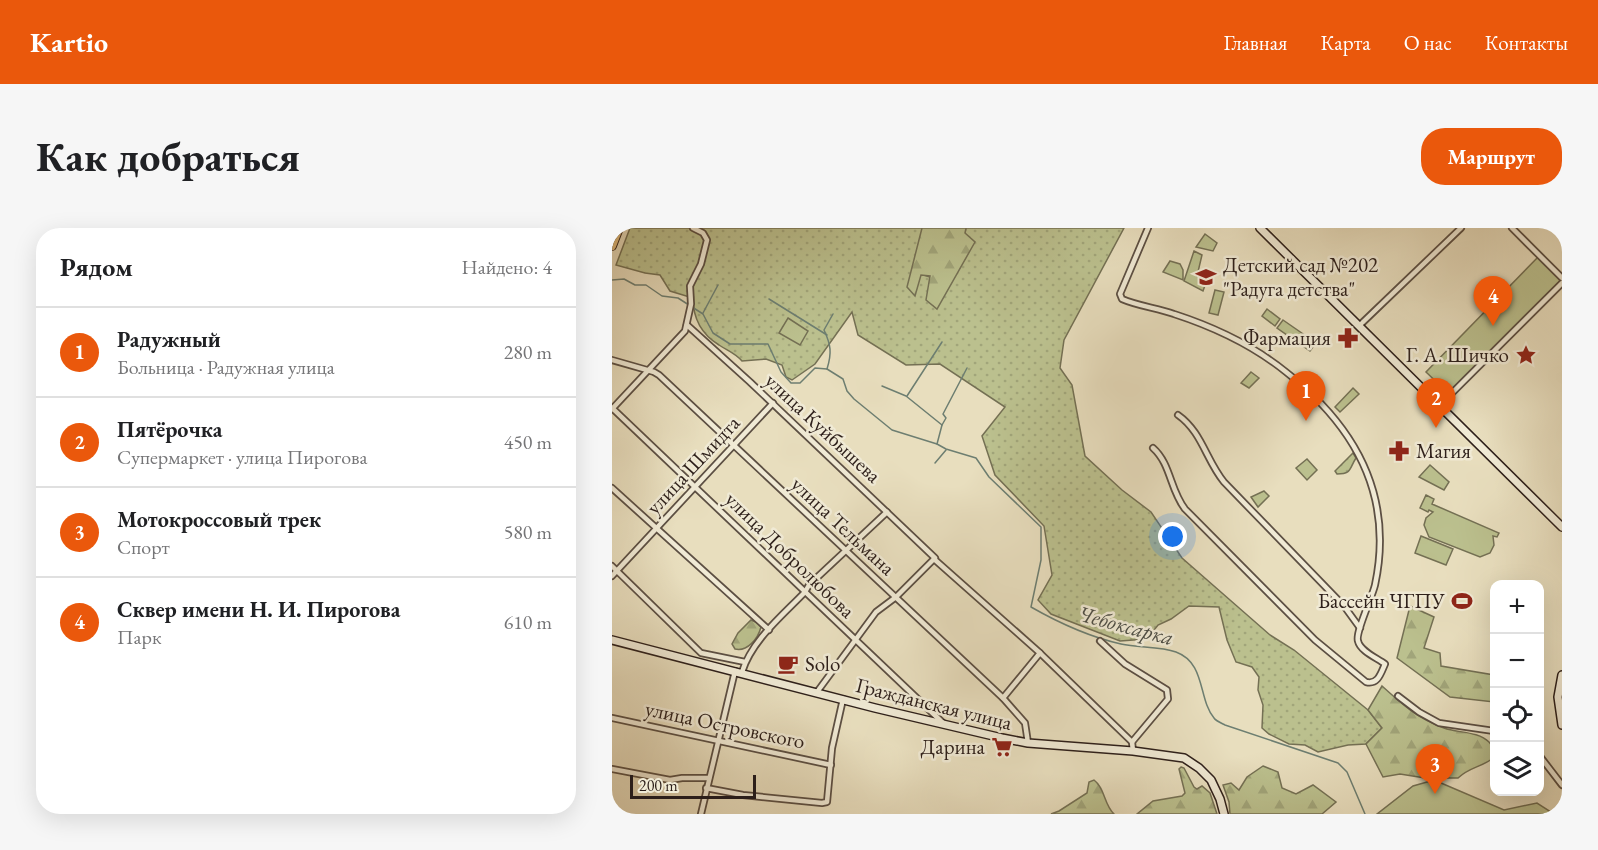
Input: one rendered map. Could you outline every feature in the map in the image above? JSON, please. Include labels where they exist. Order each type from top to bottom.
[{"type":"main road","points":[[612,246],[619,228]]},
{"type":"main road","points":[[1260,228],[1267,231],[1361,324],[1562,527]]},
{"type":"main road","points":[[1535,498],[1562,522]]},
{"type":"main road","name":"Гражданская улица","points":[[612,640],[945,725],[1028,742],[1169,755],[1192,762],[1211,780],[1224,814]]},
{"type":"main road","points":[[1562,675],[1558,697],[1562,725]]},
{"type":"street","points":[[612,409],[681,337],[687,325],[691,304],[690,286],[701,264],[707,240],[704,233],[693,228]]},
{"type":"street","points":[[1148,228],[1120,294],[1122,299],[1174,314],[1218,331],[1258,352],[1289,374],[1322,404],[1342,427],[1360,454],[1375,495],[1380,552],[1373,594],[1357,635],[1359,644],[1385,664],[1377,680],[1370,683],[1315,640],[1185,509],[1176,495],[1163,459],[1153,448]]},
{"type":"street","points":[[1361,324],[1461,228]]},
{"type":"street","points":[[1512,228],[1562,278]]},
{"type":"street","points":[[1441,404],[1562,283]]},
{"type":"street","name":"улица Куйбышева","points":[[687,325],[772,403],[934,559],[1040,653],[1132,742]]},
{"type":"street","name":"улица Тельмана","points":[[612,360],[641,370],[650,370],[659,375],[1003,698],[1025,723],[1028,742]]},
{"type":"street","name":"улица Шмидта","points":[[612,576],[772,403]]},
{"type":"street","name":"улица Добролюбова","points":[[612,409],[945,725]]},
{"type":"street","points":[[1178,415],[1191,425],[1224,482],[1344,606],[1360,628]]},
{"type":"street","points":[[612,488],[769,630]]},
{"type":"street","points":[[701,814],[717,740],[738,672],[769,630],[805,592],[808,585],[887,512]]},
{"type":"street","points":[[817,692],[876,612],[896,597],[934,559]]},
{"type":"street","points":[[612,566],[701,653],[745,662]]},
{"type":"street","points":[[1100,641],[1125,664],[1159,684],[1169,693],[1168,699],[1132,742],[1133,751]]},
{"type":"street","points":[[1003,698],[1040,653]]},
{"type":"street","points":[[1398,696],[1419,712],[1439,723],[1490,730]]},
{"type":"street","points":[[706,788],[762,797],[827,802],[832,747],[843,699]]},
{"type":"street","name":"улица Островского","points":[[612,718],[831,765]]},
{"type":"street","points":[[1544,760],[1562,785]]},
{"type":"street","points":[[612,769],[670,780],[709,778]]},
{"type":"green space","points":[[630,228],[922,228],[921,274],[930,277],[965,233],[966,228],[1124,228],[1064,340],[1060,368],[1072,385],[1085,456],[1122,490],[1151,512],[1182,558],[1270,635],[1294,650],[1368,710],[1382,728],[1366,744],[1348,745],[1318,752],[1305,745],[1289,744],[1269,734],[1262,728],[1263,705],[1258,690],[1259,677],[1252,667],[1236,662],[1227,640],[1219,607],[1189,606],[1158,625],[1147,639],[1120,641],[1051,614],[1038,600],[1052,575],[1044,526],[995,475],[982,436],[1005,407],[940,364],[906,365],[858,335],[852,312],[815,364],[792,380],[786,377],[782,365],[766,359],[742,361],[713,341],[703,331],[696,319],[693,298],[670,291],[660,275],[616,265]]},
{"type":"green space","points":[[922,228],[966,228],[965,233],[975,242],[937,309],[926,300],[930,276],[921,275],[915,296],[907,287]]},
{"type":"green space","points":[[1205,234],[1217,243],[1213,251],[1196,247]]},
{"type":"green space","points":[[1194,251],[1202,255],[1197,276],[1207,280],[1203,291],[1184,281]]},
{"type":"green space","points":[[1538,257],[1561,280],[1448,393],[1426,372]]},
{"type":"green space","points":[[1170,261],[1180,264],[1183,270],[1183,280],[1163,272]]},
{"type":"green space","points":[[1215,290],[1224,292],[1218,315],[1209,313]]},
{"type":"green space","points":[[1267,309],[1280,319],[1275,326],[1262,316]]},
{"type":"green space","points":[[788,318],[808,331],[800,345],[779,333]]},
{"type":"green space","points":[[1283,320],[1316,343],[1310,351],[1277,328]]},
{"type":"green space","points":[[1251,372],[1259,378],[1249,388],[1241,383]]},
{"type":"green space","points":[[1353,388],[1359,394],[1340,412],[1335,407]]},
{"type":"green space","points":[[1353,453],[1356,458],[1350,470],[1337,474],[1335,471]]},
{"type":"green space","points":[[1307,459],[1317,470],[1307,480],[1296,468]]},
{"type":"green space","points":[[1430,465],[1449,482],[1444,490],[1419,477]]},
{"type":"green space","points":[[1264,491],[1269,496],[1258,507],[1251,497]]},
{"type":"green space","points":[[1426,495],[1434,499],[1432,504],[1499,533],[1497,537],[1493,536],[1494,545],[1490,553],[1480,557],[1429,537],[1424,525],[1426,518],[1433,512],[1420,508]]},
{"type":"green space","points":[[1421,536],[1453,549],[1446,565],[1415,553]]},
{"type":"green space","points":[[1410,606],[1434,617],[1424,648],[1440,653],[1441,666],[1490,674],[1490,702],[1450,697],[1397,658]]},
{"type":"green space","points":[[751,620],[761,627],[757,636],[748,647],[735,649],[732,644],[738,633]]},
{"type":"green space","points":[[1382,686],[1426,720],[1449,730],[1484,738],[1490,743],[1490,760],[1458,778],[1425,778],[1400,774],[1383,777],[1366,744],[1382,728],[1368,710]]},
{"type":"green space","points":[[1263,766],[1278,772],[1282,788],[1296,794],[1313,785],[1336,802],[1322,814],[1230,814],[1229,802],[1223,785],[1231,783],[1239,790],[1247,777]]},
{"type":"green space","points":[[1184,768],[1194,787],[1197,789],[1202,786],[1210,793],[1217,814],[1137,814],[1153,801],[1182,796],[1185,793],[1179,769]]},
{"type":"green space","points":[[1094,780],[1098,783],[1114,814],[1051,814],[1087,793],[1089,782]]},
{"type":"green space","points":[[1434,780],[1504,810],[1537,803],[1554,814],[1377,814],[1413,786]]},
{"type":"waterway","name":"Чебоксарка","points":[[612,280],[624,279],[635,285],[646,285],[662,296],[678,298],[703,314],[713,333],[730,344],[768,344],[781,372],[791,383],[800,383],[815,368],[827,369],[843,379],[847,391],[854,399],[892,430],[976,458],[989,477],[1041,527],[1041,560],[1031,607],[1098,638],[1128,645],[1170,650],[1186,657],[1197,673],[1209,710],[1216,720],[1338,763],[1347,772],[1365,814]]},
{"type":"waterway","points":[[703,313],[718,285]]},
{"type":"waterway","points":[[769,299],[827,335]]},
{"type":"waterway","points":[[827,369],[830,349],[824,330],[833,314]]},
{"type":"waterway","points":[[907,396],[942,342]]},
{"type":"waterway","points":[[942,425],[946,418],[943,414],[967,368]]},
{"type":"waterway","points":[[882,386],[906,396],[942,425],[937,444]]},
{"type":"waterway","points":[[935,463],[946,450]]},
{"type":"place","name":"Детский сад №202 \"Радуга детства\"","points":[[1206,277]]},
{"type":"place","name":"Сквер имени Н. И. Пирогова","points":[[1493,326]]},
{"type":"place","name":"Фармация","points":[[1348,338]]},
{"type":"place","name":"Г. А. Шичко","points":[[1526,355]]},
{"type":"place","name":"Радужный","points":[[1306,421]]},
{"type":"place","name":"Пятёрочка","points":[[1436,428]]},
{"type":"place","name":"Магия","points":[[1399,451]]},
{"type":"place","name":"Бассейн ЧГПУ","points":[[1462,601]]},
{"type":"place","name":"Solo","points":[[788,664]]},
{"type":"place","name":"Дарина","points":[[1002,747]]},
{"type":"place","name":"Мотокроссовый трек","points":[[1435,794]]}]
